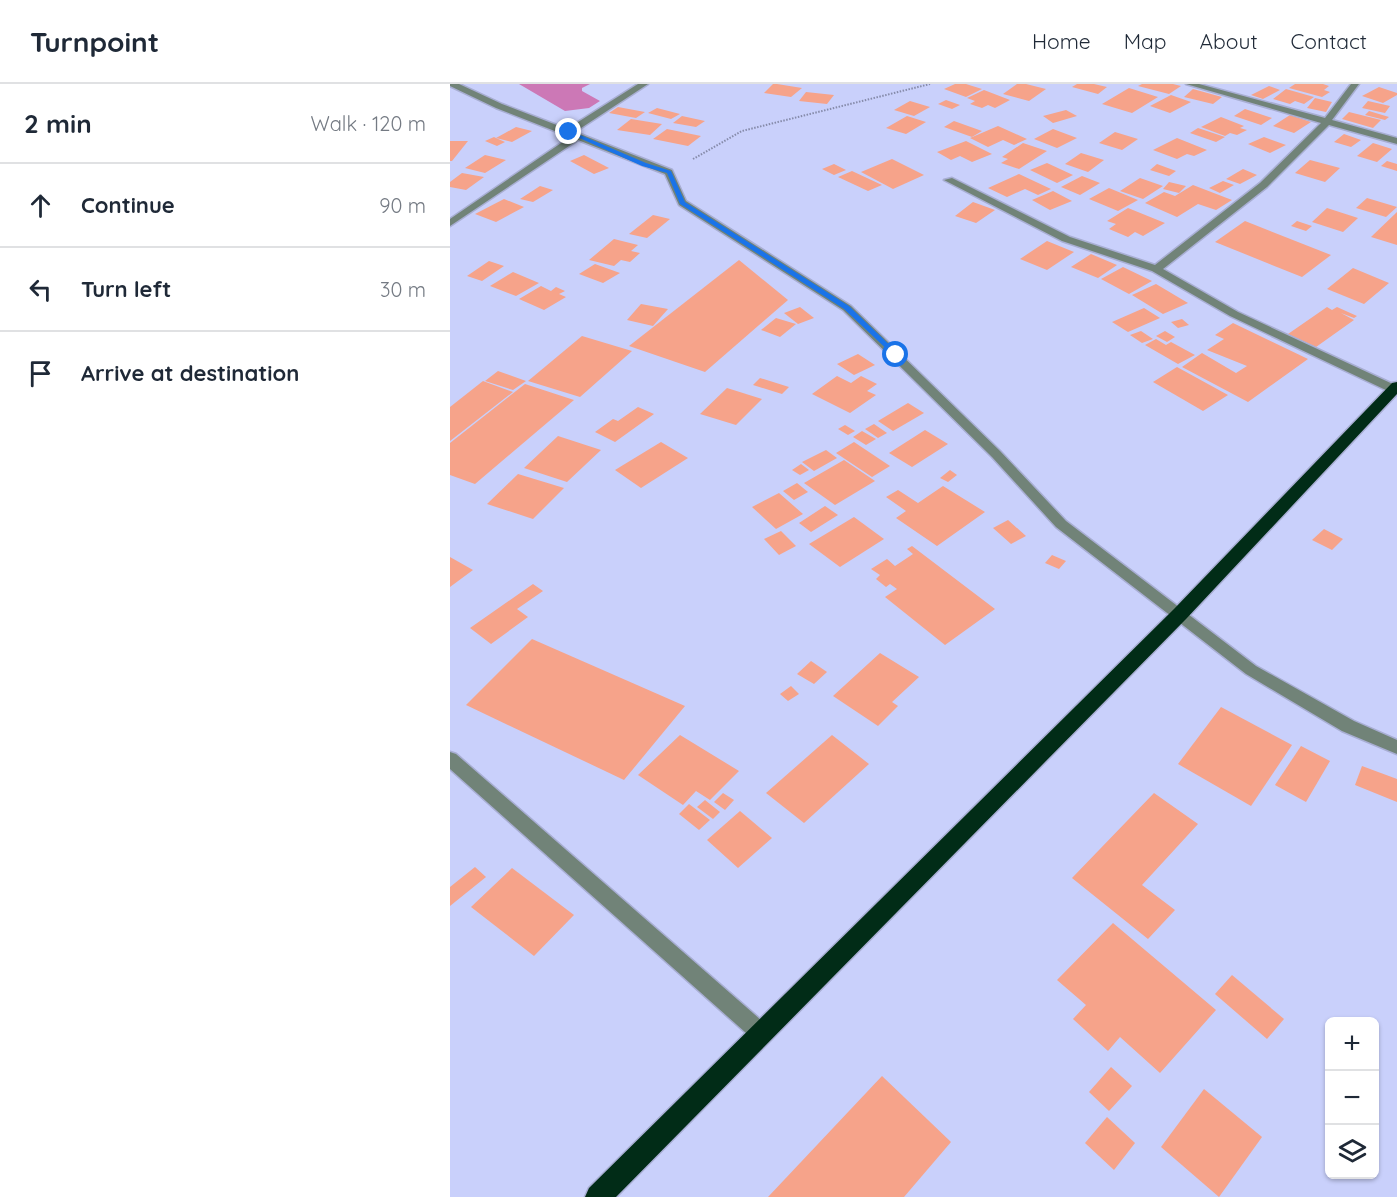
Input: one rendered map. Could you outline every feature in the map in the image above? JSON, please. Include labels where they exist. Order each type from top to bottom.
[{"type":"highway","points":[[598,1197],[1180,614],[1396,387]]},
{"type":"street","points":[[452,84],[499,106],[669,172],[682,203],[847,308],[996,454],[1061,524],[1251,670],[1348,726],[1397,747]]},
{"type":"street","points":[[450,223],[644,84]]},
{"type":"street","points":[[1192,84],[1397,141]]},
{"type":"street","points":[[1156,269],[1292,160],[1328,122],[1355,84]]},
{"type":"street","points":[[949,180],[1066,239],[1156,269],[1234,314],[1396,387]]},
{"type":"street","points":[[450,759],[762,1034]]},
{"type":"path","points":[[669,172],[742,131],[930,84]]},
{"type":"shaded area","points":[[519,84],[590,84],[582,88],[582,91],[600,101],[589,108],[565,111]]},
{"type":"building","points":[[773,84],[802,88],[791,97],[764,93]]},
{"type":"building","points":[[955,84],[966,84],[982,89],[966,97],[944,89]]},
{"type":"building","points":[[1017,84],[1046,89],[1029,101],[1003,94]]},
{"type":"building","points":[[1077,84],[1107,87],[1098,94],[1072,87]]},
{"type":"building","points":[[1142,84],[1181,86],[1169,94],[1138,86]]},
{"type":"building","points":[[1295,84],[1323,84],[1329,86],[1324,90],[1330,92],[1322,97],[1289,88]]},
{"type":"building","points":[[1269,86],[1280,90],[1263,99],[1251,95]]},
{"type":"building","points":[[1379,87],[1397,93],[1397,95],[1383,103],[1362,96]]},
{"type":"building","points":[[1129,88],[1158,97],[1132,113],[1102,104]]},
{"type":"building","points":[[1193,89],[1222,97],[1213,104],[1184,97]]},
{"type":"building","points":[[1286,89],[1314,97],[1304,104],[1295,101],[1290,104],[1273,99]]},
{"type":"building","points":[[984,90],[1010,100],[995,108],[988,105],[982,108],[970,104],[975,101],[967,98]]},
{"type":"building","points":[[806,92],[834,95],[827,104],[799,101]]},
{"type":"building","points":[[1171,95],[1191,102],[1170,113],[1150,106]]},
{"type":"building","points":[[1315,98],[1332,102],[1326,112],[1307,108]]},
{"type":"building","points":[[946,100],[960,105],[952,109],[938,104]]},
{"type":"building","points":[[910,101],[930,107],[914,116],[894,110]]},
{"type":"building","points":[[1368,101],[1390,106],[1385,113],[1362,108]]},
{"type":"building","points":[[618,107],[645,112],[636,118],[609,113]]},
{"type":"building","points":[[657,108],[680,114],[671,119],[648,113]]},
{"type":"building","points":[[1245,109],[1272,118],[1261,125],[1234,116]]},
{"type":"building","points":[[1066,110],[1077,116],[1053,123],[1043,116]]},
{"type":"building","points":[[1369,111],[1389,117],[1385,120],[1365,115]]},
{"type":"building","points":[[1349,112],[1381,120],[1373,128],[1342,119]]},
{"type":"building","points":[[1290,115],[1311,122],[1294,133],[1273,126]]},
{"type":"building","points":[[682,116],[705,121],[696,127],[673,123]]},
{"type":"building","points":[[907,116],[926,122],[906,134],[886,128]]},
{"type":"building","points":[[1221,117],[1244,126],[1240,128],[1247,130],[1237,135],[1230,133],[1225,136],[1201,127]]},
{"type":"building","points":[[631,119],[662,124],[650,135],[617,130]]},
{"type":"building","points":[[954,121],[982,131],[972,137],[944,127]]},
{"type":"building","points":[[998,126],[1027,139],[1014,145],[1003,140],[988,147],[970,138]]},
{"type":"building","points":[[516,127],[532,131],[512,142],[496,138]]},
{"type":"building","points":[[1198,128],[1225,137],[1216,142],[1190,133]]},
{"type":"building","points":[[667,129],[701,136],[688,146],[653,139]]},
{"type":"building","points":[[1053,129],[1077,138],[1057,148],[1034,139]]},
{"type":"building","points":[[1115,132],[1138,139],[1122,150],[1099,143]]},
{"type":"building","points":[[1344,134],[1361,140],[1351,147],[1334,142]]},
{"type":"building","points":[[494,137],[505,142],[497,146],[485,141]]},
{"type":"building","points":[[1264,137],[1286,145],[1270,153],[1248,144]]},
{"type":"building","points":[[1177,138],[1207,150],[1194,156],[1187,154],[1177,159],[1153,150]]},
{"type":"building","points":[[450,141],[468,141],[452,161],[450,161]]},
{"type":"building","points":[[966,141],[992,154],[972,162],[960,156],[951,160],[937,152]]},
{"type":"building","points":[[1023,143],[1047,151],[1019,169],[1001,163],[1008,159],[1002,157]]},
{"type":"building","points":[[1373,143],[1392,149],[1377,162],[1357,156]]},
{"type":"building","points":[[1081,153],[1104,160],[1088,172],[1065,164]]},
{"type":"building","points":[[485,155],[506,160],[485,173],[465,168]]},
{"type":"building","points":[[584,155],[609,168],[594,174],[570,161]]},
{"type":"building","points":[[892,159],[924,175],[893,189],[861,172]]},
{"type":"building","points":[[1310,160],[1340,168],[1325,182],[1295,173]]},
{"type":"building","points":[[1387,161],[1397,164],[1397,171],[1381,166]]},
{"type":"building","points":[[1047,163],[1073,175],[1057,183],[1030,170]]},
{"type":"building","points":[[834,164],[846,170],[834,175],[822,169]]},
{"type":"building","points":[[1157,164],[1176,171],[1169,176],[1150,170]]},
{"type":"building","points":[[1243,169],[1257,175],[1240,184],[1226,179]]},
{"type":"building","points":[[852,171],[882,185],[868,191],[838,177]]},
{"type":"building","points":[[462,173],[484,177],[466,190],[450,187],[450,182]]},
{"type":"building","points":[[1019,174],[1051,189],[1038,195],[1025,189],[1007,197],[988,188]]},
{"type":"building","points":[[1082,176],[1100,183],[1080,195],[1061,187]]},
{"type":"building","points":[[1140,178],[1163,186],[1143,199],[1120,191]]},
{"type":"building","points":[[1223,181],[1234,185],[1220,193],[1209,188]]},
{"type":"building","points":[[1169,182],[1186,186],[1179,193],[1163,189]]},
{"type":"building","points":[[1193,185],[1232,200],[1216,210],[1198,204],[1177,217],[1145,203],[1164,192],[1175,196]]},
{"type":"building","points":[[540,186],[553,190],[533,202],[520,199]]},
{"type":"building","points":[[1109,188],[1138,200],[1118,211],[1089,199]]},
{"type":"building","points":[[1053,191],[1072,201],[1050,210],[1032,200]]},
{"type":"building","points":[[1367,198],[1397,207],[1386,217],[1356,208]]},
{"type":"building","points":[[504,199],[524,207],[496,222],[475,214]]},
{"type":"building","points":[[973,202],[995,210],[976,223],[955,216]]},
{"type":"building","points":[[1128,208],[1165,223],[1143,236],[1135,232],[1128,237],[1109,229],[1116,224],[1107,221]]},
{"type":"building","points":[[1327,208],[1358,218],[1343,232],[1312,222]]},
{"type":"building","points":[[1397,212],[1397,245],[1371,237]]},
{"type":"building","points":[[653,215],[670,219],[647,238],[629,234]]},
{"type":"building","points":[[1245,221],[1331,255],[1302,277],[1215,242]]},
{"type":"building","points":[[1297,221],[1312,226],[1306,231],[1291,226]]},
{"type":"building","points":[[614,239],[638,245],[631,251],[640,253],[630,262],[621,260],[614,266],[589,260]]},
{"type":"building","points":[[1047,241],[1074,252],[1047,270],[1020,259]]},
{"type":"building","points":[[1091,254],[1117,265],[1098,278],[1071,267]]},
{"type":"building","points":[[739,260],[788,300],[705,372],[629,346]]},
{"type":"building","points":[[489,261],[504,266],[482,281],[467,276]]},
{"type":"building","points":[[595,264],[620,273],[603,283],[579,274]]},
{"type":"building","points":[[1123,267],[1152,281],[1129,294],[1101,279]]},
{"type":"building","points":[[1353,268],[1389,283],[1364,304],[1327,289]]},
{"type":"building","points":[[513,272],[539,283],[516,296],[490,286]]},
{"type":"building","points":[[1156,284],[1188,303],[1163,314],[1132,295]]},
{"type":"building","points":[[541,286],[551,291],[556,287],[565,291],[559,294],[566,297],[544,310],[519,299]]},
{"type":"building","points":[[641,304],[668,309],[653,326],[627,320]]},
{"type":"building","points":[[800,307],[814,318],[798,324],[784,313]]},
{"type":"building","points":[[1327,307],[1332,310],[1337,307],[1357,316],[1354,318],[1341,313],[1354,320],[1316,347],[1288,334]]},
{"type":"building","points":[[1144,308],[1160,318],[1128,332],[1112,322]]},
{"type":"building","points":[[776,318],[796,324],[780,337],[761,330]]},
{"type":"building","points":[[1182,319],[1189,325],[1178,328],[1171,322]]},
{"type":"building","points":[[1233,323],[1308,359],[1248,402],[1182,367],[1202,353],[1236,373],[1247,366],[1207,350],[1224,339],[1215,335]]},
{"type":"building","points":[[1141,331],[1153,339],[1142,343],[1130,335]]},
{"type":"building","points":[[1165,331],[1175,337],[1167,342],[1156,336]]},
{"type":"building","points":[[582,336],[632,351],[580,397],[528,381]]},
{"type":"building","points":[[1156,339],[1166,345],[1171,342],[1195,355],[1178,364],[1145,345]]},
{"type":"building","points":[[858,354],[875,365],[854,375],[837,364]]},
{"type":"building","points":[[1177,367],[1228,395],[1203,411],[1153,382]]},
{"type":"building","points":[[498,371],[526,381],[513,390],[485,381]]},
{"type":"building","points":[[837,376],[851,383],[861,376],[877,384],[867,391],[876,395],[850,413],[812,394]]},
{"type":"building","points":[[760,378],[789,387],[782,394],[753,385]]},
{"type":"building","points":[[483,381],[513,392],[450,441],[450,407]]},
{"type":"building","points":[[525,384],[574,400],[475,484],[450,475],[450,443]]},
{"type":"building","points":[[727,388],[762,399],[736,425],[700,414]]},
{"type":"building","points":[[908,403],[924,413],[893,431],[878,421]]},
{"type":"building","points":[[638,407],[654,414],[615,442],[595,432],[613,419],[618,421]]},
{"type":"building","points":[[874,424],[887,433],[878,438],[865,429]]},
{"type":"building","points":[[845,425],[855,431],[848,435],[838,429]]},
{"type":"building","points":[[925,430],[948,444],[912,467],[889,453]]},
{"type":"building","points":[[862,431],[876,439],[866,445],[853,437]]},
{"type":"building","points":[[558,436],[601,450],[567,482],[524,468]]},
{"type":"building","points":[[661,442],[688,458],[641,488],[615,470]]},
{"type":"building","points":[[854,442],[890,466],[872,477],[836,453]]},
{"type":"building","points":[[826,450],[837,458],[814,471],[802,462]]},
{"type":"building","points":[[844,460],[875,481],[835,505],[804,483]]},
{"type":"building","points":[[801,464],[809,470],[800,475],[792,470]]},
{"type":"building","points":[[950,470],[957,475],[948,482],[940,478]]},
{"type":"building","points":[[518,474],[564,488],[533,519],[487,504]]},
{"type":"building","points":[[797,483],[808,492],[794,500],[783,491]]},
{"type":"building","points":[[943,486],[985,512],[937,546],[896,518],[906,511],[886,497],[898,490],[918,503]]},
{"type":"building","points":[[779,493],[803,514],[776,529],[752,507]]},
{"type":"building","points":[[825,506],[838,515],[811,532],[799,523]]},
{"type":"building","points":[[854,517],[884,539],[840,567],[809,544]]},
{"type":"building","points":[[1008,520],[1026,536],[1011,544],[993,528]]},
{"type":"building","points":[[1324,529],[1343,539],[1332,550],[1312,540]]},
{"type":"building","points":[[781,531],[796,546],[779,555],[764,539]]},
{"type":"building","points":[[912,546],[995,609],[945,645],[885,597],[897,589],[890,584],[886,587],[876,579],[880,575],[871,569],[887,559],[895,566],[913,554],[907,549]]},
{"type":"building","points":[[1052,555],[1066,561],[1059,569],[1045,563]]},
{"type":"building","points":[[450,557],[473,570],[450,587]]},
{"type":"building","points":[[533,584],[543,591],[517,609],[528,617],[491,644],[470,628]]},
{"type":"building","points":[[532,639],[685,706],[624,780],[466,705]]},
{"type":"building","points":[[880,653],[919,677],[892,702],[898,706],[878,726],[833,696]]},
{"type":"building","points":[[811,661],[827,672],[814,684],[797,674]]},
{"type":"building","points":[[791,686],[799,694],[788,701],[780,694]]},
{"type":"building","points":[[1221,707],[1292,745],[1251,806],[1178,764]]},
{"type":"building","points":[[680,735],[739,771],[710,800],[696,791],[683,805],[638,775]]},
{"type":"building","points":[[832,735],[869,764],[804,823],[766,793]]},
{"type":"building","points":[[1301,746],[1330,761],[1306,802],[1275,785]]},
{"type":"building","points":[[1362,766],[1397,779],[1397,802],[1355,785]]},
{"type":"building","points":[[723,793],[734,800],[725,810],[714,802]]},
{"type":"building","points":[[1154,793],[1198,824],[1142,885],[1175,910],[1148,939],[1072,878]]},
{"type":"building","points":[[705,800],[720,812],[713,819],[697,807]]},
{"type":"building","points":[[689,804],[710,820],[699,830],[679,814]]},
{"type":"building","points":[[740,811],[772,838],[738,868],[707,840]]},
{"type":"building","points":[[475,867],[486,877],[450,906],[450,887]]},
{"type":"building","points":[[512,868],[574,915],[534,956],[471,907]]},
{"type":"building","points":[[1113,923],[1216,1010],[1160,1073],[1120,1037],[1108,1051],[1073,1019],[1086,1005],[1057,980]]},
{"type":"building","points":[[1232,975],[1284,1019],[1267,1039],[1215,994]]},
{"type":"building","points":[[1111,1067],[1132,1086],[1109,1111],[1089,1092]]},
{"type":"building","points":[[882,1076],[951,1142],[904,1197],[768,1197]]},
{"type":"building","points":[[1204,1089],[1262,1137],[1219,1197],[1161,1147]]},
{"type":"building","points":[[1107,1117],[1135,1143],[1114,1170],[1085,1143]]},
{"type":"route","points":[[569,132],[644,164],[669,172],[682,203],[847,308],[896,355]]}]
